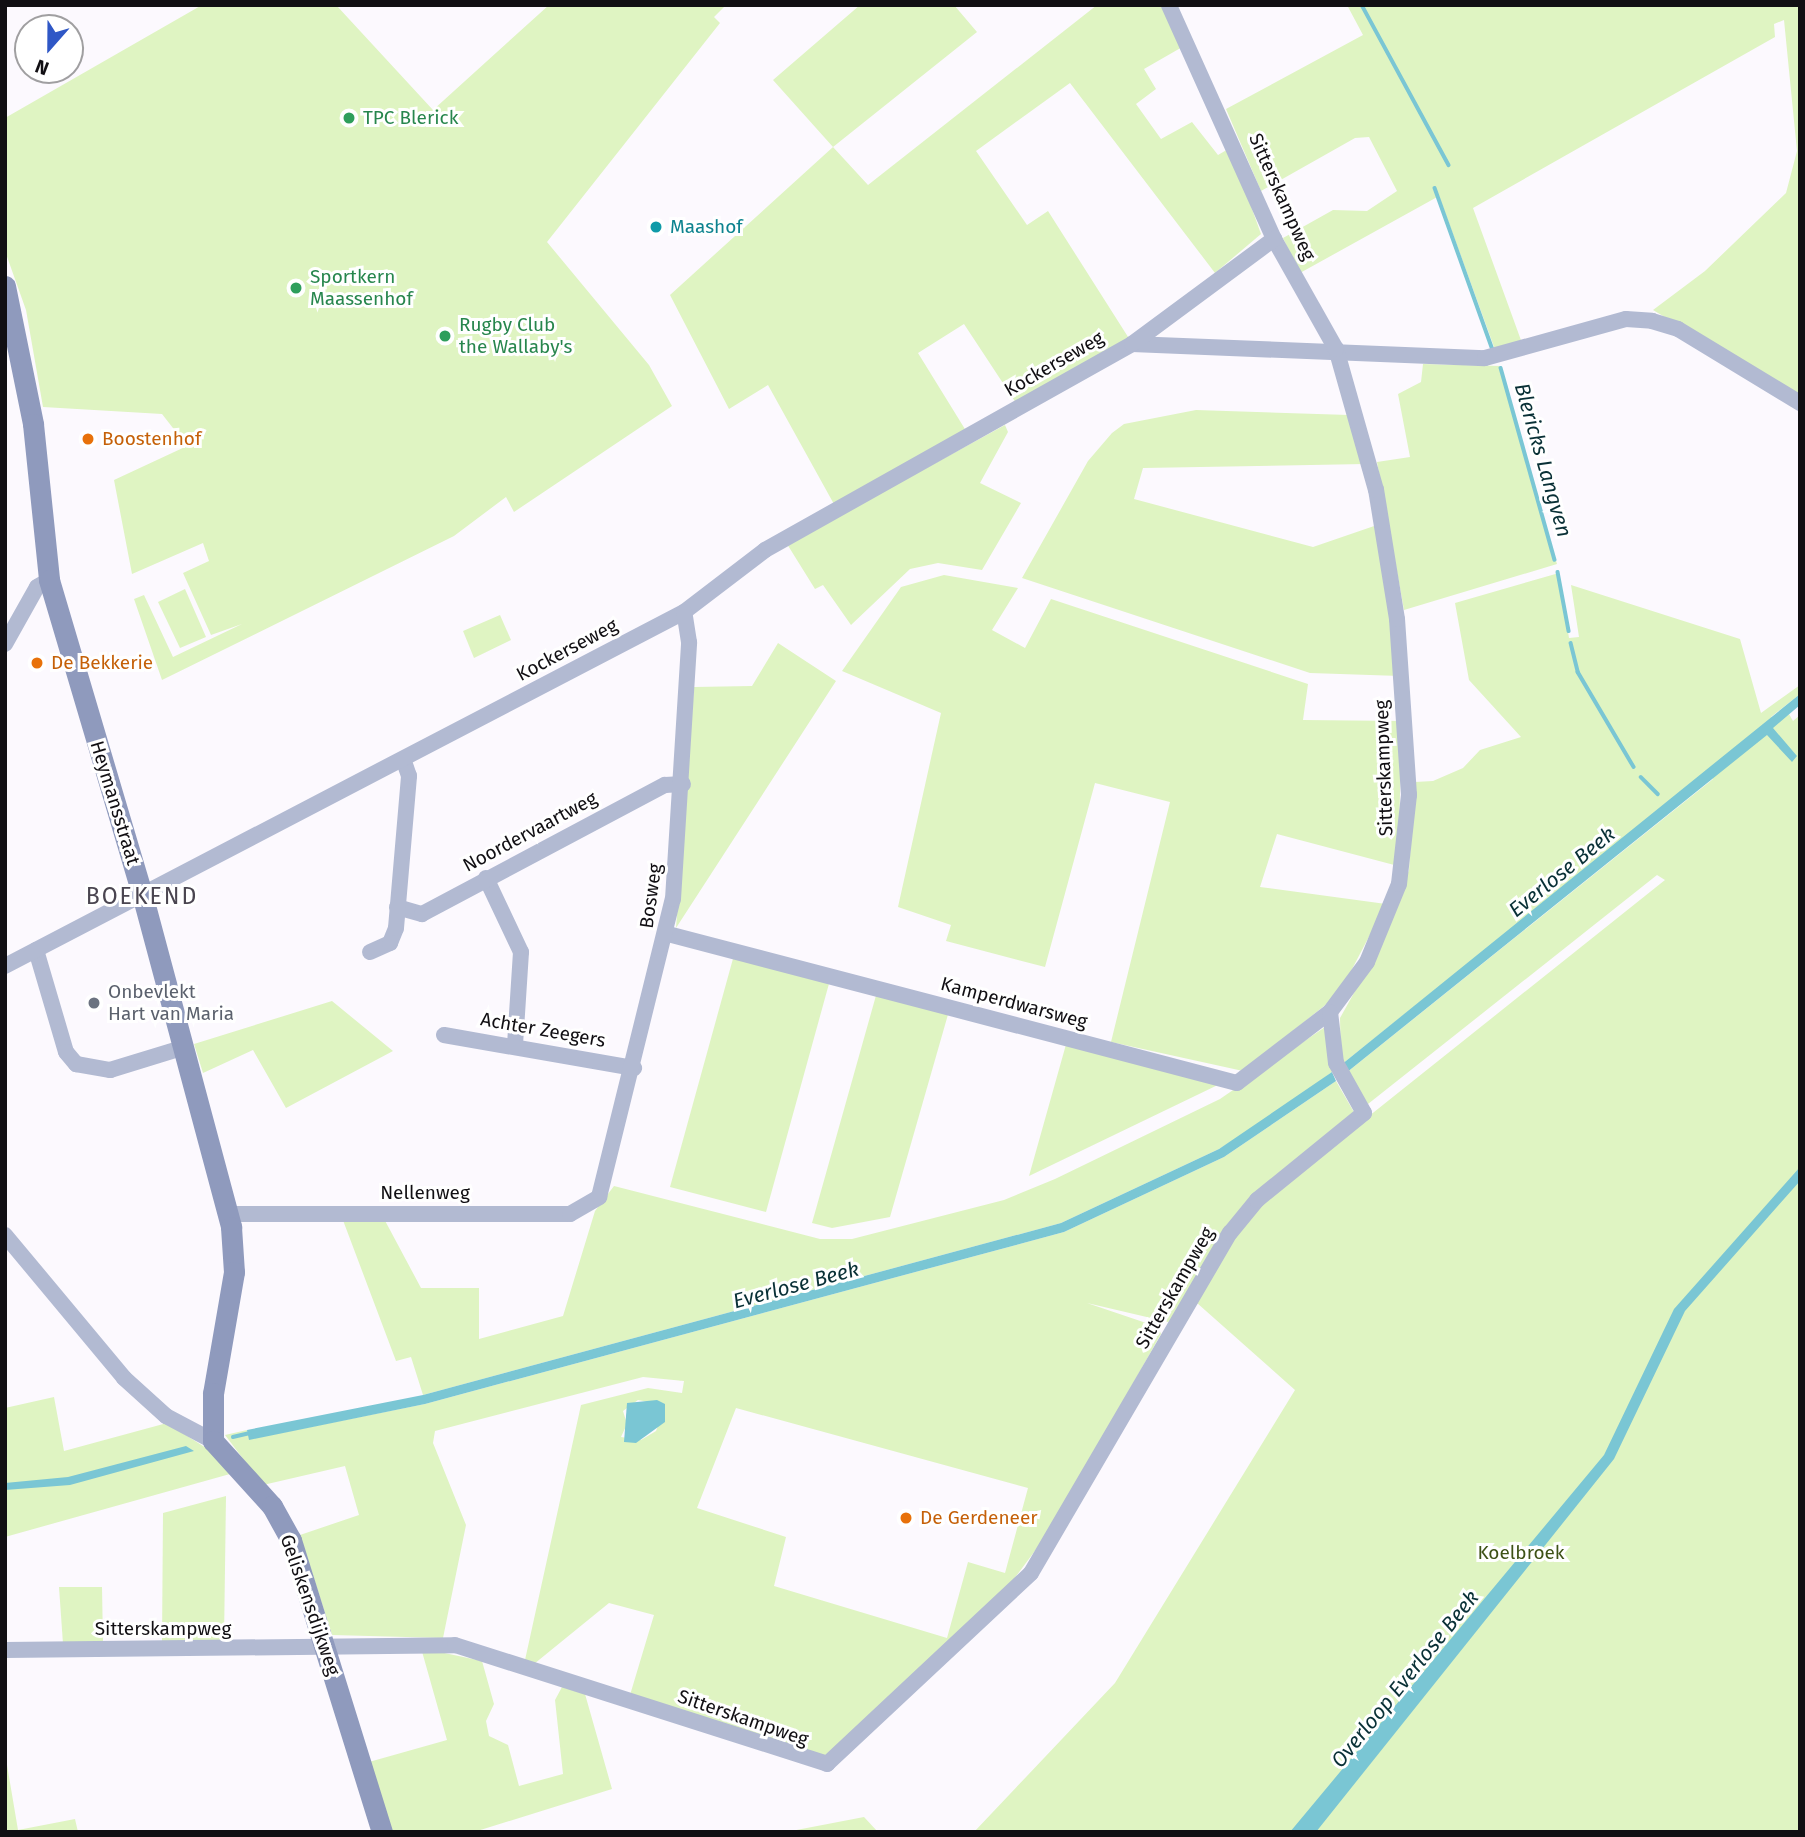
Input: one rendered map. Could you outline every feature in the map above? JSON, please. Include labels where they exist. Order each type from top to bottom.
[{"type":"street","name":"Sitterskampweg","points":[[5,1650],[455,1645],[814,1765],[836,1759],[1031,1573],[1230,1233],[1256,1199],[1364,1113],[1336,1063],[1330,1012],[1367,962],[1399,884],[1409,795],[1397,619],[1376,489],[1336,349],[1274,239],[1169,5]]},
{"type":"street","name":"Kockerseweg","points":[[5,966],[684,612],[765,550],[1132,344],[1274,239]]},
{"type":"street","name":"Heymansstraat","points":[[5,286],[33,424],[49,580],[185,1047],[227,1214],[234,1272],[213,1393],[213,1441]]},
{"type":"street","name":"Kockerseweg","points":[[1132,344],[1336,349],[1485,358],[1626,319],[1652,320],[1688,334],[1800,403]]},
{"type":"street","points":[[5,644],[37,587],[49,580]]},
{"type":"street","name":"Bosweg","points":[[607,1179],[667,934],[683,784],[684,612]]},
{"type":"street","points":[[370,952],[390,943],[397,907],[408,776],[402,759]]},
{"type":"street","name":"Noordervaartweg","points":[[397,907],[422,914],[665,785],[683,784]]},
{"type":"street","points":[[486,878],[521,952],[515,1044]]},
{"type":"street","name":"Kamperdwarsweg","points":[[667,934],[1237,1083],[1330,1012]]},
{"type":"street","points":[[36,950],[66,1052],[76,1064],[110,1070],[185,1047]]},
{"type":"street","name":"Achter Zeegers","points":[[444,1035],[515,1044],[634,1068]]},
{"type":"street","name":"Nellenweg","points":[[227,1214],[570,1214],[592,1203],[607,1179]]},
{"type":"street","name":"Geliskensdijkweg","points":[[5,1236],[124,1378],[166,1416],[213,1441],[278,1517],[326,1646],[382,1832]]},
{"type":"green space","name":"Sportkern Maassenhof","points":[[202,5],[337,6],[433,110],[549,5],[726,5],[714,17],[720,23],[547,242],[649,365],[672,406],[514,512],[506,497],[454,536],[162,680],[134,599],[144,595],[173,657],[242,624],[211,635],[183,573],[209,561],[203,543],[132,574],[114,480],[187,446],[162,414],[43,407],[26,310],[5,251],[5,118],[64,84],[84,84],[84,73]]},
{"type":"green space","points":[[860,5],[954,5],[977,32],[833,147],[773,80]]},
{"type":"green space","points":[[1097,5],[1163,5],[1184,46],[1144,69],[1156,89],[1136,104],[1161,139],[1192,122],[1218,155],[1230,148],[1261,234],[1215,273],[1070,83],[976,151],[1027,225],[1048,211],[1130,340],[1018,406],[964,324],[918,353],[968,434],[835,506],[768,385],[729,409],[670,295],[833,147],[868,185]]},
{"type":"green space","points":[[1347,5],[1800,5],[1800,398],[1653,310],[1705,271],[1786,193],[1797,151],[1784,20],[1774,24],[1775,37],[1473,208],[1522,343],[1497,355],[1439,196],[1300,273],[1283,238],[1333,210],[1367,211],[1397,191],[1369,137],[1355,138],[1261,191],[1226,109],[1363,35]]},
{"type":"green space","points":[[1423,364],[1501,366],[1557,564],[1404,610],[1377,462],[1410,457],[1398,394],[1421,382]]},
{"type":"green space","points":[[1196,410],[1349,415],[1365,464],[1143,468],[1134,499],[1313,547],[1380,524],[1400,676],[1310,673],[1022,578],[1088,461],[1112,433],[1124,424]]},
{"type":"green space","points":[[1005,425],[1008,432],[980,483],[1021,503],[982,570],[938,563],[910,569],[851,625],[823,585],[815,589],[787,544]]},
{"type":"green space","name":"Koelbroek","points":[[1559,573],[1569,638],[1579,637],[1571,585],[1740,639],[1761,713],[1800,685],[1800,694],[1771,717],[1779,721],[1789,714],[1793,721],[1800,715],[1800,1832],[974,1832],[1115,1683],[1295,1390],[1197,1303],[1231,1242],[1265,1199],[1665,880],[1657,875],[1368,1104],[1346,1073],[1713,779],[1711,769],[1341,1065],[1340,1018],[1378,950],[1409,870],[1415,782],[1433,781],[1463,768],[1480,750],[1521,737],[1469,680],[1455,603]]},
{"type":"green space","points":[[944,575],[1018,588],[992,630],[1025,648],[1051,599],[1308,684],[1303,720],[1402,721],[1398,866],[1277,834],[1260,887],[1386,904],[1339,994],[1243,1071],[1111,1042],[1170,802],[1095,783],[1045,967],[946,941],[951,925],[898,907],[941,713],[842,671],[901,587]]},
{"type":"green space","points":[[185,589],[206,637],[180,648],[158,602]]},
{"type":"green space","points":[[500,615],[511,640],[474,658],[463,631]]},
{"type":"green space","points":[[778,643],[836,681],[676,928],[694,687],[752,686]]},
{"type":"green space","points":[[734,955],[830,980],[766,1212],[670,1187]]},
{"type":"green space","points":[[877,992],[949,1011],[890,1217],[832,1228],[812,1223]]},
{"type":"green space","points":[[332,1001],[393,1051],[286,1108],[253,1050],[203,1073],[194,1044]]},
{"type":"green space","points":[[1325,1027],[1332,1072],[1277,1113],[1219,1149],[1061,1223],[423,1395],[411,1357],[396,1361],[341,1215],[382,1215],[421,1288],[479,1288],[479,1339],[563,1316],[595,1211],[614,1186],[820,1239],[852,1239],[1004,1200],[1055,1179],[1220,1099]]},
{"type":"green space","points":[[1067,1041],[1224,1082],[1029,1176]]},
{"type":"green space","points":[[1336,1081],[1355,1114],[1264,1186],[1178,1316],[1168,1322],[1087,1303],[1158,1327],[1161,1334],[1049,1532],[1008,1587],[827,1758],[630,1695],[654,1615],[609,1603],[534,1664],[525,1660],[581,1405],[648,1388],[682,1393],[684,1381],[643,1377],[435,1431],[433,1443],[466,1525],[443,1638],[332,1635],[300,1535],[359,1515],[345,1466],[263,1485],[225,1435],[247,1430],[250,1439],[425,1404],[1064,1232],[1224,1157]],"holes":[[[638,1400],[665,1405],[656,1431],[641,1440],[621,1437],[627,1424],[623,1411]],[[736,1408],[1028,1488],[1005,1573],[968,1562],[947,1638],[774,1586],[786,1537],[697,1508]]]},
{"type":"green space","points":[[54,1397],[64,1451],[167,1423],[217,1455],[230,1474],[5,1537],[5,1408]]},
{"type":"green space","points":[[226,1496],[224,1641],[162,1641],[163,1513]]},
{"type":"green space","points":[[59,1587],[102,1587],[103,1643],[63,1644]]},
{"type":"green space","points":[[421,1648],[482,1661],[494,1704],[486,1721],[489,1736],[508,1745],[519,1786],[563,1774],[555,1700],[562,1687],[585,1694],[612,1789],[474,1832],[390,1832],[369,1762],[447,1740]]},
{"type":"green space","points":[[5,1753],[18,1830],[75,1819],[78,1832],[5,1832]]},
{"type":"green space","points":[[864,1817],[878,1832],[786,1832]]},
{"type":"water","points":[[1800,694],[1800,705],[1773,728],[1797,756],[1792,762],[1767,735],[1346,1073],[1341,1065]]},
{"type":"water","points":[[1332,1072],[1336,1081],[1224,1157],[1064,1232],[425,1404],[249,1440],[247,1430],[423,1395],[1061,1223],[1219,1149]]},
{"type":"water","points":[[1800,1167],[1800,1181],[1685,1311],[1614,1459],[1316,1832],[1290,1832],[1604,1455],[1674,1309]]},
{"type":"water","points":[[657,1400],[665,1404],[665,1422],[636,1443],[624,1442],[627,1403]]},
{"type":"water","points":[[186,1446],[194,1451],[70,1485],[5,1490],[5,1483],[68,1477]]},
{"type":"waterway","name":"Blericks Langven","points":[[1362,5],[1449,165]]},
{"type":"waterway","name":"Blericks Langven","points":[[1435,188],[1493,350]]},
{"type":"waterway","name":"Blericks Langven","points":[[1501,368],[1555,560]]},
{"type":"waterway","name":"Blericks Langven","points":[[1558,572],[1569,631]]},
{"type":"waterway","name":"Blericks Langven","points":[[1571,643],[1578,672],[1634,767]]},
{"type":"waterway","name":"Blericks Langven","points":[[1641,777],[1658,794]]},
{"type":"waterway","name":"Everlose Beek","points":[[233,1437],[250,1433]]},
{"type":"place","name":"TPC Blerick","points":[[349,118]]},
{"type":"place","name":"Maashof","points":[[656,227]]},
{"type":"place","name":"Sportkern Maassenhof","points":[[296,288]]},
{"type":"place","name":"Rugby Club the Wallaby's","points":[[445,336]]},
{"type":"place","name":"Boostenhof","points":[[88,439]]},
{"type":"place","name":"De Bekkerie","points":[[37,663]]},
{"type":"place","name":"Onbevlekt Hart van Maria","points":[[94,1003]]},
{"type":"place","name":"De Gerdeneer","points":[[906,1518]]},
{"type":"district","name":"BOEKEND","points":[[142,896]]},
{"type":"water label","name":"Overloop Everlose Beek","points":[[1405,1679]]}]
